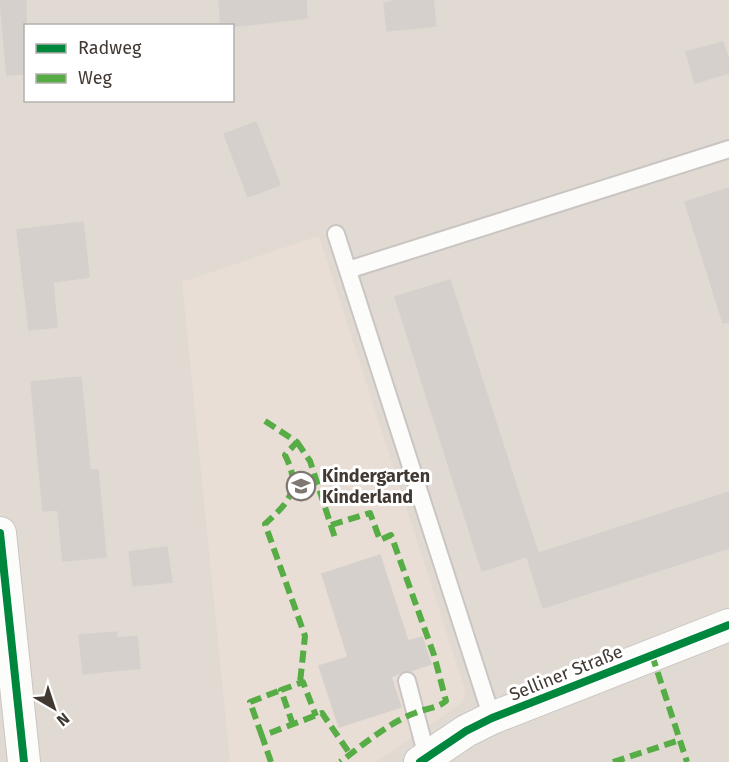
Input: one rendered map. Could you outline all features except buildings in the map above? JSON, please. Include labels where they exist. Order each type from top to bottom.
[{"type":"street","points":[[0,533],[6,647],[24,762]]},
{"type":"street","name":"Selliner Straße","points":[[423,760],[466,731],[492,718],[729,625]]},
{"type":"lane","points":[[348,270],[729,149]]},
{"type":"lane","name":"Selliner Straße","points":[[336,234],[492,718]]},
{"type":"lane","points":[[407,681],[423,760]]},
{"type":"shaded area","points":[[0,0],[729,0],[729,762],[0,762]]},
{"type":"shaded area","name":"Kindergarten Kinderland","points":[[319,236],[465,690],[463,702],[376,762],[230,762],[182,282]]},
{"type":"marked path","points":[[265,421],[297,442],[285,455],[293,477],[291,494],[265,524],[305,636],[300,683]]},
{"type":"marked path","points":[[297,442],[310,461],[336,541]]},
{"type":"marked path","points":[[331,525],[370,513],[380,540],[391,535],[434,655],[446,701],[395,722],[340,762]]},
{"type":"marked path","points":[[652,655],[687,762]]},
{"type":"marked path","points":[[293,725],[281,690],[303,682],[316,716]]},
{"type":"marked path","points":[[262,736],[250,702],[281,690]]},
{"type":"marked path","points":[[271,762],[262,736],[322,713],[350,754]]},
{"type":"marked path","points":[[613,762],[680,740]]},
{"type":"cycle path","points":[[0,533],[24,762]]},
{"type":"cycle path","points":[[420,762],[466,731],[492,718],[729,625]]},
{"type":"place","name":"Kindergarten Kinderland","points":[[301,486]]}]
